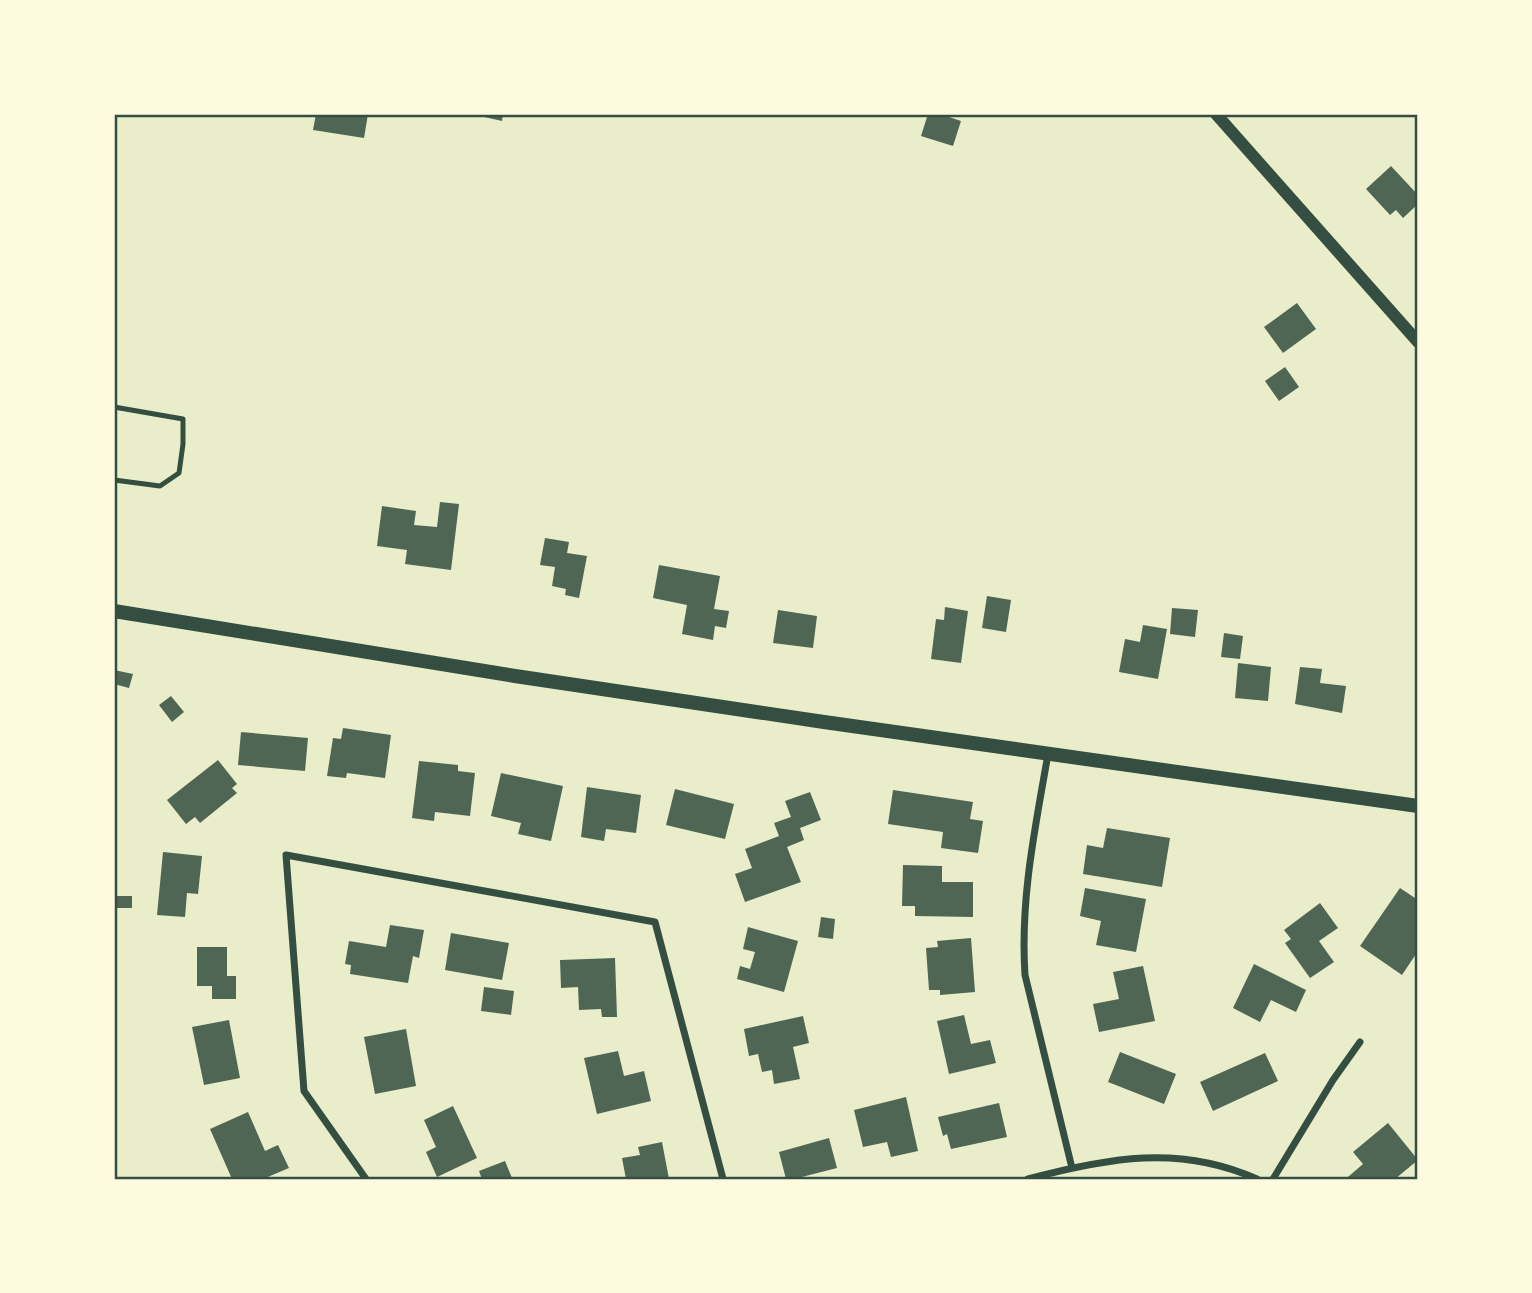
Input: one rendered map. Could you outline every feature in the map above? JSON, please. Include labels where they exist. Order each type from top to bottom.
[{"type":"main road","points":[[114,611],[515,676],[1418,806]]},
{"type":"street","points":[[1216,114],[1418,342]]},
{"type":"street","points":[[1048,754],[1025,891],[1023,943],[1025,975],[1072,1168]]},
{"type":"street","points":[[366,1179],[304,1091],[286,855],[655,922],[723,1179]]},
{"type":"street","points":[[1273,1179],[1360,1041]]},
{"type":"street","points":[[1028,1179],[1115,1159],[1153,1157],[1201,1160],[1234,1169],[1256,1179]]},
{"type":"lane","points":[[114,407],[183,419],[183,444],[179,473],[160,486],[114,480]]},
{"type":"building","points":[[316,114],[368,114],[364,138],[313,130]]},
{"type":"building","points":[[471,114],[503,114],[502,121]]},
{"type":"building","points":[[928,114],[940,114],[961,121],[953,146],[921,136]]},
{"type":"building","points":[[1391,166],[1418,195],[1418,204],[1403,218],[1396,210],[1390,215],[1366,189]]},
{"type":"building","points":[[1297,303],[1316,329],[1283,353],[1264,327]]},
{"type":"building","points":[[1285,367],[1299,387],[1279,401],[1265,381]]},
{"type":"building","points":[[440,502],[459,504],[451,570],[405,564],[407,550],[377,546],[382,506],[416,511],[414,525],[437,527]]},
{"type":"building","points":[[545,538],[569,542],[567,553],[587,556],[579,598],[565,595],[566,589],[552,586],[555,567],[540,565]]},
{"type":"building","points":[[659,565],[720,576],[714,609],[729,611],[726,628],[715,626],[713,640],[682,634],[687,605],[653,598]]},
{"type":"building","points":[[987,596],[1011,600],[1006,632],[982,628]]},
{"type":"building","points":[[945,607],[968,611],[961,663],[931,659],[936,619],[944,620]]},
{"type":"building","points":[[1172,608],[1198,610],[1195,637],[1170,634]]},
{"type":"building","points":[[778,610],[817,616],[813,648],[773,643]]},
{"type":"building","points":[[1143,625],[1167,629],[1158,679],[1119,672],[1125,639],[1140,642]]},
{"type":"building","points":[[1224,633],[1243,636],[1240,659],[1221,657]]},
{"type":"building","points":[[1238,663],[1271,667],[1268,701],[1235,698]]},
{"type":"building","points":[[1300,667],[1322,669],[1320,683],[1346,686],[1342,713],[1295,704]]},
{"type":"building","points":[[114,670],[133,674],[129,688],[114,684]]},
{"type":"building","points":[[171,696],[184,712],[172,722],[159,705]]},
{"type":"building","points":[[343,728],[391,735],[385,778],[347,773],[346,778],[327,776],[333,738],[341,739]]},
{"type":"building","points":[[241,732],[308,738],[305,771],[238,765]]},
{"type":"building","points":[[218,760],[237,784],[232,788],[237,793],[200,823],[195,817],[186,824],[167,800]]},
{"type":"building","points":[[419,761],[458,765],[458,771],[475,773],[470,816],[435,812],[434,821],[412,818]]},
{"type":"building","points":[[501,773],[563,786],[551,841],[518,834],[521,823],[491,816]]},
{"type":"building","points":[[587,787],[641,795],[636,833],[606,829],[604,841],[581,837]]},
{"type":"building","points":[[675,789],[734,804],[725,839],[666,825]]},
{"type":"building","points":[[893,790],[973,802],[970,819],[983,821],[978,853],[941,848],[943,832],[888,824]]},
{"type":"building","points":[[810,792],[821,820],[800,828],[804,840],[787,847],[801,882],[745,902],[735,874],[752,868],[745,849],[779,836],[774,823],[791,817],[785,801]]},
{"type":"building","points":[[1107,828],[1170,838],[1162,887],[1083,874],[1087,845],[1103,848]]},
{"type":"building","points":[[163,852],[202,856],[198,894],[187,893],[185,917],[157,915]]},
{"type":"building","points":[[903,865],[942,866],[942,882],[973,882],[973,917],[915,916],[915,906],[902,906]]},
{"type":"building","points":[[1085,888],[1146,899],[1136,952],[1096,945],[1101,921],[1080,916]]},
{"type":"building","points":[[1400,888],[1418,900],[1418,951],[1402,975],[1360,946]]},
{"type":"building","points":[[114,896],[132,896],[132,908],[114,908]]},
{"type":"building","points":[[1320,903],[1338,928],[1319,941],[1334,962],[1310,978],[1285,943],[1291,939],[1284,930]]},
{"type":"building","points":[[821,917],[835,919],[833,939],[818,937]]},
{"type":"building","points":[[390,925],[424,930],[419,958],[413,956],[408,983],[350,974],[351,965],[345,964],[349,941],[386,947]]},
{"type":"building","points":[[748,927],[798,941],[784,992],[737,979],[740,966],[750,969],[755,952],[743,949]]},
{"type":"building","points":[[451,933],[509,943],[502,980],[445,970]]},
{"type":"building","points":[[971,938],[975,992],[940,995],[940,990],[929,990],[926,948],[938,947],[937,941]]},
{"type":"building","points":[[197,947],[227,947],[227,976],[236,976],[236,999],[212,999],[212,986],[197,986]]},
{"type":"building","points":[[615,958],[617,1017],[602,1017],[601,1009],[579,1010],[578,987],[561,988],[560,960]]},
{"type":"building","points":[[1254,964],[1306,990],[1296,1012],[1271,1000],[1260,1022],[1233,1008]]},
{"type":"building","points":[[1143,966],[1155,1021],[1099,1032],[1093,1004],[1119,999],[1113,972]]},
{"type":"building","points":[[484,987],[514,991],[511,1015],[481,1011]]},
{"type":"building","points":[[964,1015],[971,1044],[990,1040],[996,1063],[949,1074],[937,1021]]},
{"type":"building","points":[[803,1016],[809,1043],[793,1047],[800,1079],[774,1084],[772,1070],[762,1072],[758,1054],[749,1056],[744,1029]]},
{"type":"building","points":[[229,1020],[240,1078],[204,1085],[192,1027]]},
{"type":"building","points":[[406,1029],[416,1086],[375,1094],[364,1037]]},
{"type":"building","points":[[618,1051],[624,1076],[644,1071],[651,1101],[597,1114],[584,1058]]},
{"type":"building","points":[[1120,1052],[1176,1074],[1164,1104],[1108,1082]]},
{"type":"building","points":[[1265,1053],[1278,1081],[1213,1111],[1200,1082]]},
{"type":"building","points":[[906,1097],[918,1151],[891,1157],[887,1142],[863,1147],[854,1110]]},
{"type":"building","points":[[999,1103],[1007,1137],[951,1149],[947,1134],[943,1136],[938,1117]]},
{"type":"building","points":[[453,1106],[477,1158],[437,1177],[426,1152],[436,1147],[424,1120]]},
{"type":"building","points":[[248,1112],[265,1151],[278,1145],[289,1168],[263,1179],[232,1179],[210,1129]]},
{"type":"building","points":[[1388,1123],[1418,1160],[1395,1179],[1350,1179],[1348,1177],[1363,1164],[1353,1152]]},
{"type":"building","points":[[829,1138],[837,1168],[786,1179],[779,1152]]},
{"type":"building","points":[[662,1142],[669,1179],[626,1179],[622,1158],[640,1155],[638,1147]]},
{"type":"building","points":[[505,1161],[512,1178],[482,1179],[479,1171]]}]
